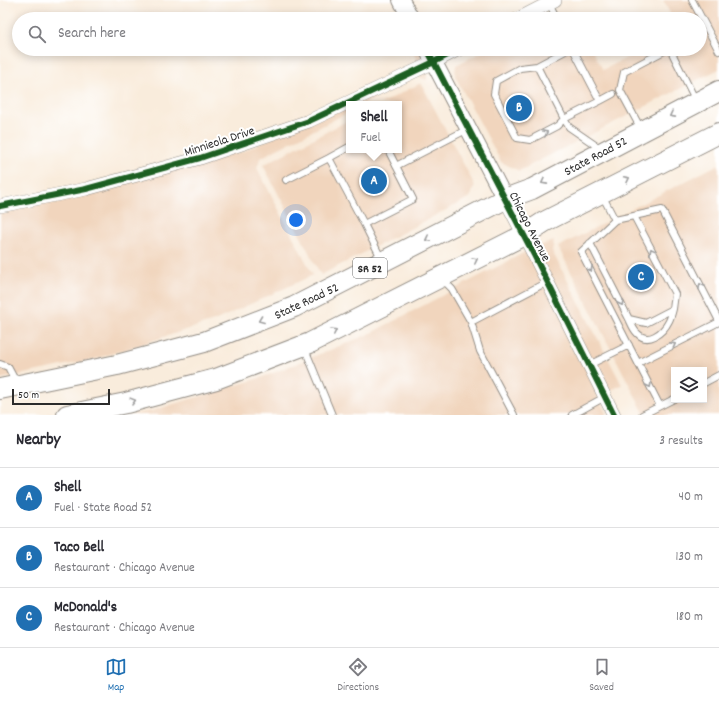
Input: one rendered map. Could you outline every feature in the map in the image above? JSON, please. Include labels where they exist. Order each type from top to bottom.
[{"type":"main road","name":"State Road 52","points":[[9,388],[117,365],[204,342],[294,307],[504,199],[532,189],[719,91]]},
{"type":"main road","points":[[67,415],[113,408],[216,379],[304,345],[524,235],[544,222],[719,133]]},
{"type":"street","points":[[402,0],[408,12]]},
{"type":"street","points":[[532,12],[552,2]]},
{"type":"street","name":"Chicago Avenue","points":[[430,56],[524,235],[614,415]]},
{"type":"street","name":"Minnieola Drive","points":[[346,101],[430,56]]},
{"type":"street","name":"Minnieola Drive","points":[[0,206],[86,189],[207,156],[309,121],[346,101]]},
{"type":"lane","points":[[692,0],[698,12]]},
{"type":"lane","points":[[552,2],[555,12]]},
{"type":"lane","points":[[707,28],[719,51]]},
{"type":"lane","points":[[556,56],[537,66],[520,68],[496,80],[494,94],[517,138],[530,140],[613,94]]},
{"type":"lane","points":[[577,56],[600,101]]},
{"type":"lane","points":[[642,131],[620,90],[624,72],[655,56]]},
{"type":"lane","points":[[673,56],[697,102]]},
{"type":"lane","points":[[537,66],[569,128],[604,151]]},
{"type":"lane","points":[[396,166],[468,128]]},
{"type":"lane","points":[[286,180],[346,149]]},
{"type":"lane","points":[[364,224],[413,199],[390,153]]},
{"type":"lane","points":[[329,158],[383,262]]},
{"type":"lane","points":[[601,193],[615,220]]},
{"type":"lane","points":[[638,363],[719,321],[662,210],[615,220],[581,252],[660,406]]},
{"type":"lane","points":[[590,243],[636,332],[646,338],[655,337],[670,321],[674,309],[675,294],[634,216]]},
{"type":"lane","points":[[441,277],[452,289],[471,322],[480,351],[514,415]]},
{"type":"lane","points":[[471,322],[547,282]]},
{"type":"lane","points":[[629,319],[646,323],[674,309]]},
{"type":"lane","points":[[304,345],[332,415]]},
{"type":"lane","points":[[589,365],[629,345]]},
{"type":"lane","points":[[0,364],[8,367],[9,388]]},
{"type":"lane","points":[[707,381],[719,375]]},
{"type":"lane","points":[[572,415],[605,397]]},
{"type":"lane","points":[[642,415],[671,400]]},
{"type":"shaded area","points":[[663,0],[719,0],[719,69],[519,171],[501,162],[455,76],[456,65],[474,56],[596,56],[603,70],[630,56],[707,56],[707,12],[669,12]]},
{"type":"shaded area","points":[[415,56],[422,56],[427,65],[427,80],[417,76],[369,101],[349,101],[420,67]]},
{"type":"shaded area","points":[[421,83],[475,186],[469,198],[321,275],[263,165],[346,122],[346,153],[402,153],[402,101],[386,101]]},
{"type":"shaded area","points":[[346,102],[346,114],[260,158],[257,168],[313,275],[214,321],[95,359],[0,379],[0,205],[242,152]]},
{"type":"shaded area","points":[[719,164],[719,415],[645,415],[558,247]]},
{"type":"shaded area","points":[[554,241],[552,251],[622,385],[597,396],[607,415],[133,415],[151,411],[263,377],[367,335],[529,250]]},
{"type":"cycle path","points":[[431,56],[530,247],[614,415]]},
{"type":"cycle path","points":[[351,101],[446,56]]},
{"type":"cycle path","points":[[0,206],[86,189],[200,158],[309,121],[346,104]]},
{"type":"place","name":"Taco Bell","points":[[519,108]]},
{"type":"place","name":"Shell","points":[[374,181]]},
{"type":"place","name":"McDonald's","points":[[641,277]]}]
